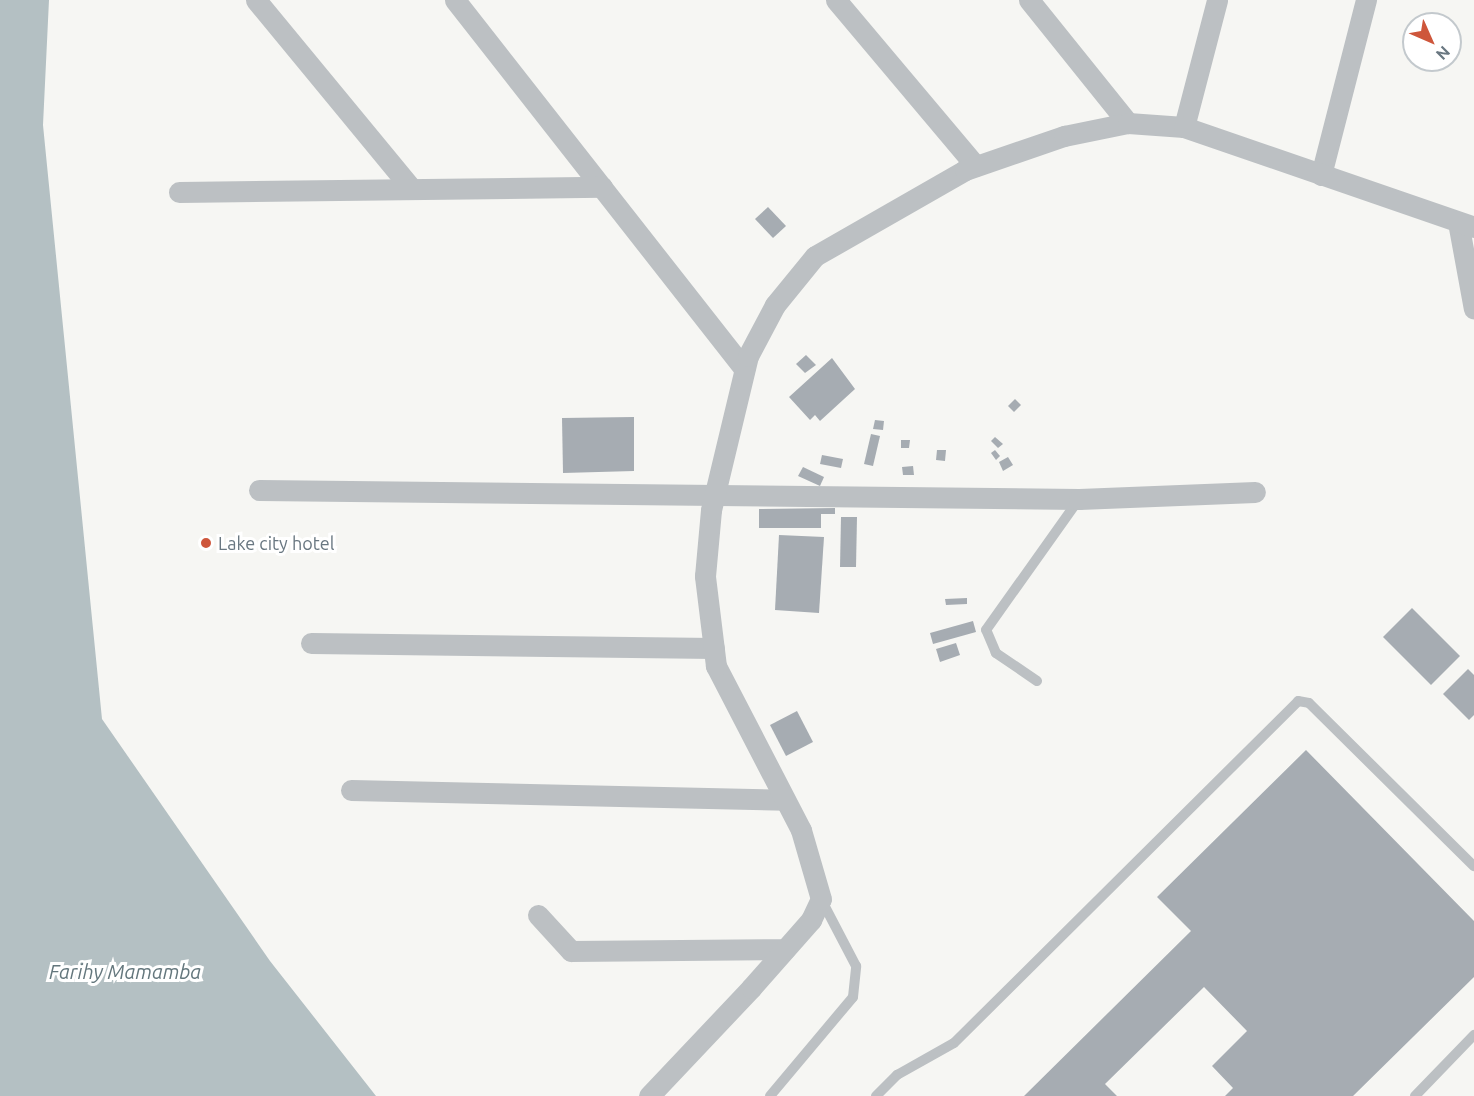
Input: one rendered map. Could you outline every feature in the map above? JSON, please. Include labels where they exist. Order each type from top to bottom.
[{"type":"street","points":[[256,0],[412,189]]},
{"type":"street","points":[[455,0],[744,369]]},
{"type":"street","points":[[836,0],[976,166]]},
{"type":"street","points":[[1029,0],[1048,10],[1128,123]]},
{"type":"street","points":[[1185,127],[1217,0]]},
{"type":"street","points":[[1321,176],[1366,0]]},
{"type":"street","points":[[649,1096],[785,949],[821,899],[818,876],[785,800],[716,666],[705,576],[715,492],[744,369],[775,305],[815,256],[976,166],[1064,136],[1128,123],[1185,127],[1321,176],[1470,223],[1474,309]]},
{"type":"street","points":[[179,192],[602,187]]},
{"type":"street","points":[[259,490],[715,492],[1079,499],[1255,492]]},
{"type":"street","points":[[311,643],[714,648]]},
{"type":"street","points":[[351,790],[785,800]]},
{"type":"street","points":[[538,915],[571,951],[785,949]]},
{"type":"lane","points":[[1036,681],[996,653],[986,630],[1079,499]]},
{"type":"lane","points":[[876,1096],[897,1076],[954,1044],[1298,701],[1309,703],[1474,866]]},
{"type":"lane","points":[[770,1096],[853,997],[856,966],[821,899]]},
{"type":"lane","points":[[1414,1096],[1474,1035]]},
{"type":"water","name":"Farihy Mamamba","points":[[0,0],[49,0],[43,125],[102,719],[270,961],[376,1096],[0,1096]]},
{"type":"building","points":[[768,207],[786,226],[773,238],[755,219]]},
{"type":"building","points":[[806,355],[816,365],[805,373],[796,364]]},
{"type":"building","points":[[832,358],[855,389],[820,421],[815,415],[810,420],[789,397]]},
{"type":"building","points":[[1015,399],[1021,405],[1014,412],[1008,406]]},
{"type":"building","points":[[634,417],[634,471],[563,473],[562,418]]},
{"type":"building","points":[[875,420],[884,421],[883,430],[873,429]]},
{"type":"building","points":[[871,434],[880,436],[873,466],[864,464]]},
{"type":"building","points":[[995,437],[1003,444],[998,448],[991,441]]},
{"type":"building","points":[[901,440],[910,440],[909,448],[901,448]]},
{"type":"building","points":[[937,450],[946,450],[945,461],[936,460]]},
{"type":"building","points":[[995,450],[1000,456],[996,460],[991,453]]},
{"type":"building","points":[[822,455],[843,459],[841,468],[820,464]]},
{"type":"building","points":[[1008,457],[1013,465],[1003,471],[999,462]]},
{"type":"building","points":[[913,466],[914,475],[903,475],[902,467]]},
{"type":"building","points":[[803,467],[824,477],[820,486],[798,476]]},
{"type":"building","points":[[835,508],[835,514],[821,514],[821,528],[759,528],[759,509]]},
{"type":"building","points":[[841,517],[857,517],[856,567],[840,567]]},
{"type":"building","points":[[779,535],[824,537],[819,613],[775,610]]},
{"type":"building","points":[[967,598],[967,604],[946,605],[945,599]]},
{"type":"building","points":[[1412,608],[1460,656],[1431,685],[1383,637]]},
{"type":"building","points":[[973,621],[976,632],[933,644],[930,633]]},
{"type":"building","points":[[956,643],[960,655],[940,662],[936,649]]},
{"type":"building","points":[[1468,669],[1474,675],[1474,715],[1469,720],[1443,694]]},
{"type":"building","points":[[797,711],[813,742],[786,756],[770,725]]},
{"type":"building","points":[[1306,750],[1474,921],[1474,977],[1353,1096],[1225,1096],[1233,1088],[1212,1066],[1247,1031],[1204,987],[1105,1084],[1117,1096],[1024,1096],[1191,931],[1157,897]]},
{"type":"place","name":"Lake city hotel","points":[[206,543]]}]
